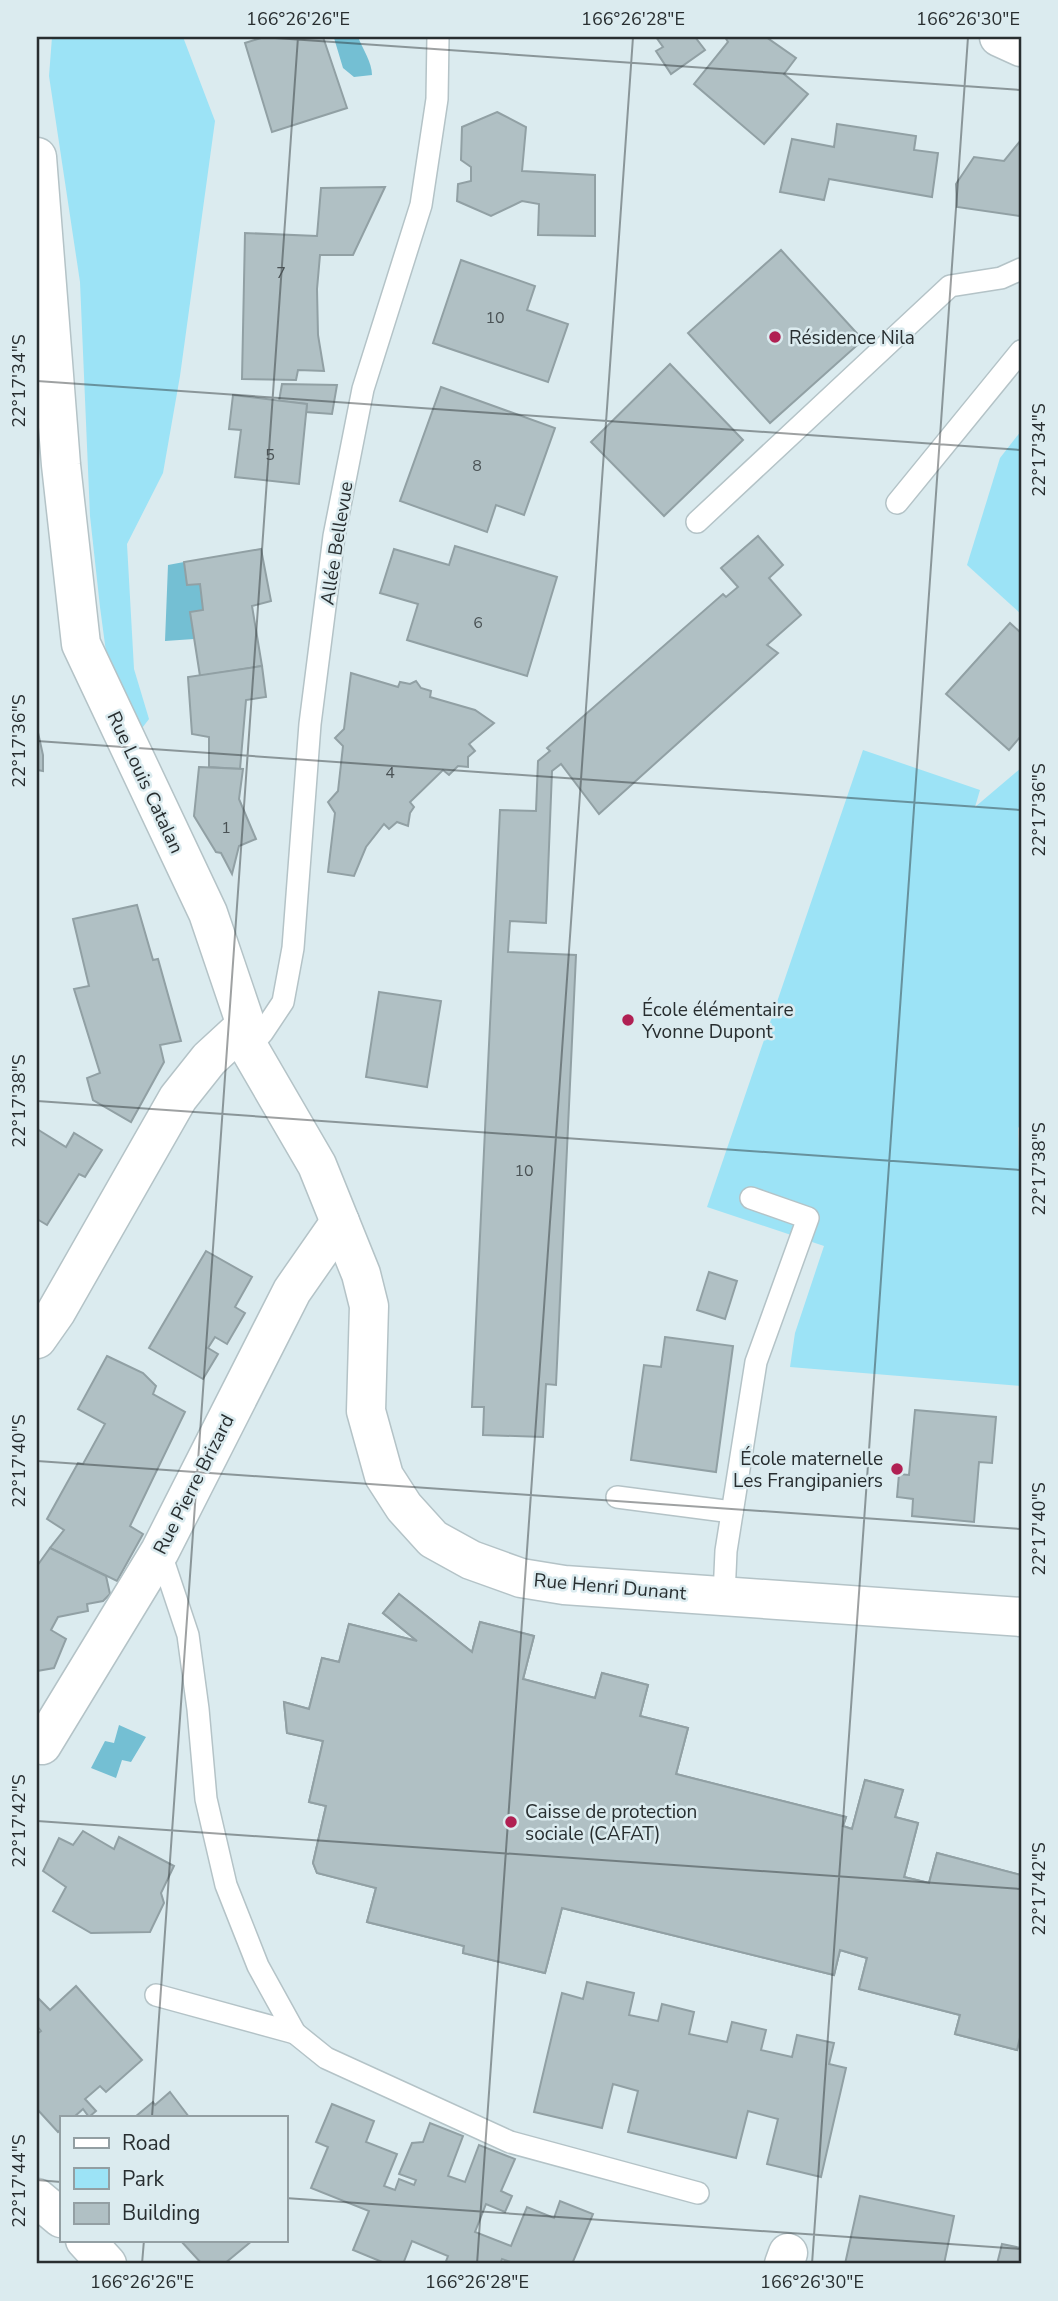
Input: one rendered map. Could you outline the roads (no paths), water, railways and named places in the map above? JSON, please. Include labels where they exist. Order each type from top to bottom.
[{"type":"street","points":[[999,37],[1021,47]]},
{"type":"street","name":"Rue Louis Catalan","points":[[37,157],[61,465],[81,644],[208,913],[248,1037]]},
{"type":"street","name":"Rue Henri Dunant","points":[[248,1037],[317,1165],[361,1274],[369,1306],[366,1411],[384,1476],[404,1507],[433,1539],[471,1560],[521,1578],[564,1585],[1021,1617]]},
{"type":"street","points":[[37,1339],[56,1312],[178,1098],[209,1059],[248,1037]]},
{"type":"street","name":"Rue Pierre Brizard","points":[[42,1745],[160,1551],[292,1291],[340,1222]]},
{"type":"street","points":[[37,2198],[60,2217]]},
{"type":"street","points":[[87,2242],[107,2264]]},
{"type":"lane","name":"Allée Bellevue","points":[[248,1037],[263,1032],[282,1002],[293,948],[310,724],[334,536],[363,389],[421,205],[437,99],[438,37]]},
{"type":"lane","points":[[696,522],[950,286],[1000,278],[1021,269]]},
{"type":"lane","points":[[897,503],[1021,351]]},
{"type":"lane","points":[[724,1597],[726,1551],[757,1362],[808,1218],[751,1198]]},
{"type":"lane","points":[[617,1497],[732,1512]]},
{"type":"lane","points":[[160,1551],[188,1635],[206,1799],[226,1885],[258,1966],[295,2033],[326,2058],[510,2142],[698,2193]]},
{"type":"lane","points":[[156,1995],[295,2033]]},
{"type":"place","name":"Résidence Nila","points":[[775,337]]},
{"type":"place","name":"École élémentaire Yvonne Dupont","points":[[628,1020]]},
{"type":"place","name":"École maternelle Les Frangipaniers","points":[[897,1469]]},
{"type":"place","name":"Caisse de protection sociale (CAFAT)","points":[[511,1822]]}]
